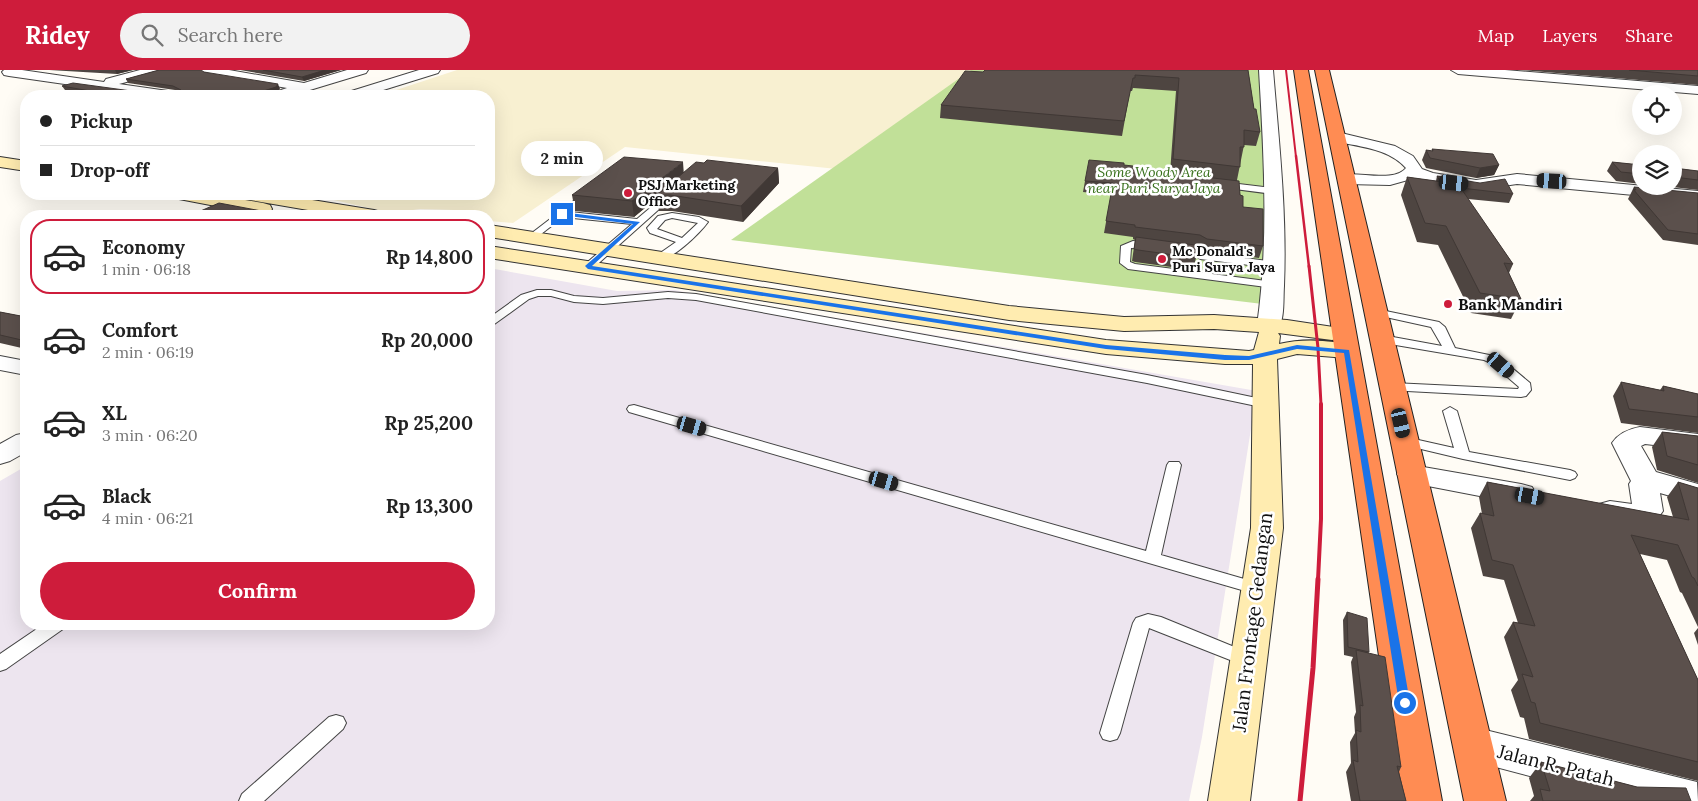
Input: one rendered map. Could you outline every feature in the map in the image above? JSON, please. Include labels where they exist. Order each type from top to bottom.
[{"type":"highway","points":[[1301,70],[1421,801]]},
{"type":"highway","points":[[1322,70],[1486,801]]},
{"type":"highway","points":[[1345,343],[1384,348]]},
{"type":"street","points":[[86,83],[132,70]]},
{"type":"street","points":[[101,85],[155,70]]},
{"type":"street","points":[[206,70],[304,87]]},
{"type":"street","points":[[294,90],[361,70]]},
{"type":"street","points":[[369,90],[434,70]]},
{"type":"street","points":[[495,253],[1106,347],[1225,358],[1249,358],[1267,340],[1274,284],[1274,191],[1265,70]]},
{"type":"street","points":[[1458,70],[1698,90]]},
{"type":"street","points":[[12,71],[135,90]]},
{"type":"street","points":[[1337,137],[1377,146],[1402,155],[1414,166],[1414,172]]},
{"type":"street","points":[[0,152],[20,155]]},
{"type":"street","points":[[0,162],[20,165]]},
{"type":"street","points":[[1347,179],[1380,181],[1402,178],[1414,172],[1438,179],[1476,185],[1517,179],[1698,196]]},
{"type":"street","points":[[213,200],[270,210]]},
{"type":"street","points":[[279,200],[339,210]]},
{"type":"street","points":[[495,232],[533,236],[1008,313],[1124,324],[1214,322],[1267,340],[1297,347],[1345,343]]},
{"type":"street","name":"Jalan Frontage Gedangan","points":[[1229,801],[1267,528],[1267,340]]},
{"type":"street","points":[[0,363],[20,367]]},
{"type":"street","points":[[1588,507],[1640,515],[1648,511],[1644,484],[1646,480],[1626,443],[1640,434],[1698,442]]},
{"type":"street","points":[[0,455],[20,444]]},
{"type":"street","points":[[1412,474],[1549,500]]},
{"type":"street","points":[[1646,480],[1698,494]]},
{"type":"street","name":"Jalan R. Patah","points":[[1473,744],[1697,801]]},
{"type":"lane","points":[[1212,184],[1274,191]]},
{"type":"lane","points":[[533,236],[597,186]]},
{"type":"lane","points":[[588,268],[637,222],[679,188]]},
{"type":"lane","points":[[562,214],[637,222]]},
{"type":"lane","points":[[660,258],[682,241]]},
{"type":"lane","points":[[1199,276],[1200,256],[1198,252],[1126,246],[1125,263],[1132,267],[1199,276],[1274,284]]},
{"type":"lane","points":[[1200,256],[1275,265]]},
{"type":"lane","points":[[495,319],[525,297],[538,293],[551,293],[574,299],[603,301],[668,295],[696,297],[1140,378],[1266,404]]},
{"type":"lane","points":[[1376,312],[1435,324],[1439,327],[1450,351]]},
{"type":"lane","points":[[1384,348],[1450,351],[1495,360],[1525,386],[1525,390],[1521,392],[1393,387]]},
{"type":"lane","points":[[634,409],[1259,589]]},
{"type":"lane","points":[[1450,411],[1463,455]]},
{"type":"lane","points":[[1405,441],[1463,455],[1570,475]]},
{"type":"lane","points":[[1152,558],[1174,465]]},
{"type":"lane","points":[[1110,733],[1142,623],[1148,621],[1155,622],[1249,661]]},
{"type":"lane","points":[[0,664],[48,630]]},
{"type":"lane","points":[[249,801],[336,723]]},
{"type":"shaded area","points":[[457,70],[972,70],[837,169],[625,147],[513,223],[495,222],[495,210],[378,210],[334,200],[495,200],[495,90],[396,90]]},
{"type":"shaded area","points":[[495,269],[617,291],[674,290],[1257,391],[1202,737],[1189,801],[0,801],[0,481],[20,469],[20,630],[495,630]]},
{"type":"green space","name":"Some Woody Area near Puri Surya Jaya","points":[[971,70],[1260,70],[1271,305],[731,240]]},
{"type":"building","points":[[159,70],[201,70],[278,84],[276,87],[267,90],[181,90],[173,86],[126,79]]},
{"type":"building","points":[[263,70],[325,70],[302,77]]},
{"type":"building","points":[[985,70],[1248,70],[1254,109],[1256,109],[1260,132],[1244,130],[1244,147],[1240,147],[1240,167],[1173,159],[1179,78],[1135,75],[1124,121],[941,105],[965,71],[983,72]]},
{"type":"building","points":[[1629,70],[1698,70],[1698,76]]},
{"type":"building","points":[[73,83],[124,90],[84,90],[62,86]]},
{"type":"building","points":[[1432,149],[1493,154],[1499,165],[1480,168],[1430,158],[1426,150],[1433,151]]},
{"type":"building","points":[[624,157],[683,162],[632,201],[572,195]]},
{"type":"building","points":[[707,160],[778,168],[741,206],[670,195],[657,195],[696,162],[704,163]]},
{"type":"building","points":[[1089,160],[1124,163],[1124,165],[1133,166],[1135,169],[1239,181],[1240,195],[1243,196],[1243,207],[1263,209],[1263,246],[1207,239],[1200,235],[1135,227],[1135,225],[1106,221],[1113,183],[1085,181]]},
{"type":"building","points":[[1612,162],[1632,164],[1632,173],[1621,172]]},
{"type":"building","points":[[1682,169],[1698,171],[1698,180],[1682,178]]},
{"type":"building","points":[[1437,176],[1480,183],[1505,179],[1513,194],[1461,188],[1458,184],[1440,181]]},
{"type":"building","points":[[1407,177],[1458,184],[1513,264],[1504,263],[1521,299],[1480,293],[1446,226],[1425,223]]},
{"type":"building","points":[[1682,192],[1698,193],[1698,234],[1668,230],[1638,195],[1682,195]]},
{"type":"building","points":[[219,203],[256,210],[203,210]]},
{"type":"building","points":[[1136,237],[1195,245],[1196,258],[1134,249]]},
{"type":"building","points":[[0,312],[20,316],[20,340],[0,335]]},
{"type":"building","points":[[1621,382],[1664,391],[1663,386],[1698,394],[1698,417],[1629,409]]},
{"type":"building","points":[[1662,432],[1698,436],[1698,465],[1667,456]]},
{"type":"building","points":[[1487,482],[1689,520],[1678,482],[1698,488],[1698,586],[1678,545],[1631,535],[1698,680],[1698,762],[1540,723],[1535,703],[1531,702],[1522,674],[1533,677],[1513,622],[1535,626],[1513,565],[1492,560],[1480,513],[1494,516]]},
{"type":"building","points":[[1347,612],[1367,618],[1369,652],[1348,647]]},
{"type":"building","points":[[1356,650],[1385,657],[1401,767],[1397,766],[1406,801],[1360,801],[1353,760],[1358,762],[1356,730],[1361,732],[1360,705],[1363,706]]},
{"type":"building","points":[[1541,762],[1637,787],[1686,788],[1691,801],[1543,801],[1540,789],[1550,791]]},
{"type":"railway","points":[[1286,70],[1296,157]]},
{"type":"railway","points":[[1296,156],[1309,267]]},
{"type":"railway","points":[[1309,266],[1318,348],[1321,405]]},
{"type":"railway","points":[[1318,580],[1321,519],[1321,405]]},
{"type":"railway","points":[[1300,801],[1313,668],[1318,579]]},
{"type":"place","name":"PSJ Marketing Office","points":[[628,193]]},
{"type":"place","name":"Mc Donald's Puri Surya Jaya","points":[[1162,259]]},
{"type":"place","name":"Bank Mandiri","points":[[1448,304]]},
{"type":"route","points":[[562,214],[637,222],[588,268],[1106,347],[1225,358],[1249,358],[1297,347],[1347,352],[1405,703]]}]
